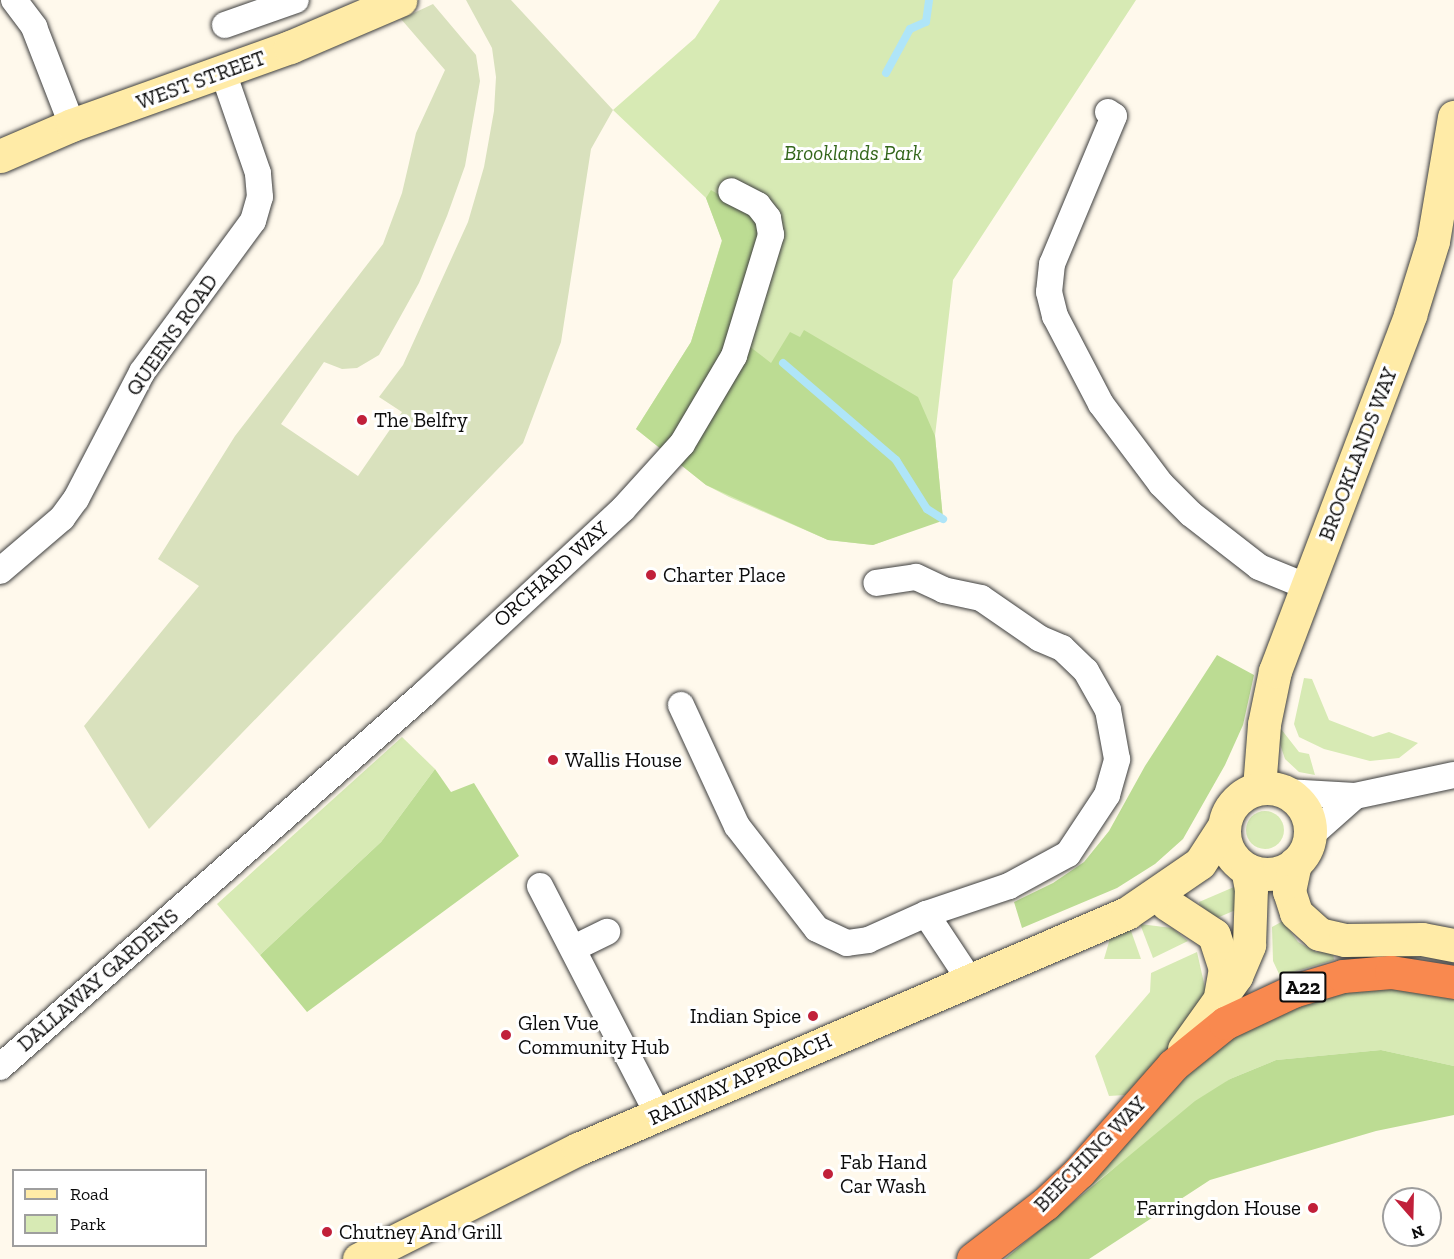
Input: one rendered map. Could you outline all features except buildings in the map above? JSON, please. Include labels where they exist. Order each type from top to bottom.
[{"type":"highway","name":"BEECHING WAY","points":[[973,1259],[1027,1219],[1079,1172],[1173,1065],[1225,1023],[1316,982],[1370,972],[1454,982]]},
{"type":"street","points":[[14,0],[34,27],[72,125]]},
{"type":"street","points":[[225,25],[254,7],[296,0]]},
{"type":"street","name":"WEST STREET","points":[[0,156],[72,125],[223,72],[400,0]]},
{"type":"street","name":"QUEENS ROAD","points":[[0,571],[62,518],[76,500],[142,372],[253,220],[260,197],[258,173],[223,72]]},
{"type":"street","points":[[1108,112],[1114,116],[1052,264],[1049,292],[1055,316],[1101,404],[1161,484],[1191,514],[1259,567],[1308,587]]},
{"type":"street","name":"BROOKLANDS WAY","points":[[1273,790],[1264,724],[1275,671],[1410,315],[1432,241],[1454,117]]},
{"type":"street","name":"ORCHARD WAY","points":[[197,893],[425,693],[623,509],[682,444],[734,356],[771,235],[768,218],[758,205],[731,191]]},
{"type":"street","points":[[681,705],[737,826],[817,929],[847,943],[868,940],[926,914],[1009,886],[1068,854],[1107,795],[1117,759],[1115,735],[1097,689],[1074,658],[1020,626],[1000,609],[981,598],[944,590],[916,577],[876,584]]},
{"type":"street","points":[[1356,796],[1303,849],[1272,873],[1245,868],[1228,849],[1224,826],[1236,801],[1273,790],[1356,796],[1454,775]]},
{"type":"street","points":[[1273,790],[1307,815],[1303,849],[1289,891],[1296,913],[1319,934],[1345,940],[1422,939],[1454,945]]},
{"type":"street","name":"RAILWAY APPROACH","points":[[1127,913],[1200,863],[1224,826]]},
{"type":"street","name":"RAILWAY APPROACH","points":[[359,1259],[488,1191],[658,1115],[969,979],[1127,913],[1167,904],[1245,868]]},
{"type":"street","name":"BEECHING WAY","points":[[1173,1065],[1218,1003],[1249,945],[1251,889],[1245,868]]},
{"type":"street","points":[[540,886],[574,948],[658,1115]]},
{"type":"street","name":"DALLAWAY GARDENS","points":[[0,1066],[197,893]]},
{"type":"street","points":[[1167,904],[1209,929],[1219,943],[1225,968],[1218,1003]]},
{"type":"street","points":[[926,914],[969,979]]},
{"type":"street","points":[[574,948],[607,932]]},
{"type":"green space","points":[[466,0],[511,0],[613,110],[591,149],[561,342],[523,443],[149,829],[84,726],[199,586],[158,559],[235,436],[383,244],[402,193],[416,133],[445,70],[401,19],[433,4],[476,55],[480,81],[465,166],[447,216],[419,283],[379,355],[357,368],[342,369],[324,362],[281,424],[358,476],[402,412],[379,397],[403,365],[468,222],[484,167],[494,111],[496,77],[492,48]]},
{"type":"green space","name":"Brooklands Park","points":[[720,0],[1136,0],[953,280],[935,436],[943,519],[873,545],[828,540],[729,497],[706,485],[636,429],[691,342],[722,240],[706,198],[613,110],[695,38]]},
{"type":"green space","points":[[711,190],[746,211],[757,223],[758,246],[732,333],[771,363],[790,332],[800,337],[804,330],[918,397],[935,436],[943,519],[939,522],[873,545],[828,540],[706,485],[636,429],[691,342],[722,241],[706,198]]},
{"type":"green space","points":[[1217,655],[1254,675],[1243,725],[1225,765],[1183,839],[1155,864],[1117,888],[1022,928],[1014,902],[1053,883],[1084,862],[1109,831],[1145,766]]},
{"type":"green space","points":[[1304,678],[1312,679],[1329,720],[1373,737],[1389,732],[1418,743],[1399,758],[1370,761],[1324,749],[1299,737],[1294,724]]},
{"type":"green space","points":[[1281,729],[1299,752],[1309,754],[1315,775],[1299,772],[1285,759],[1280,744]]},
{"type":"green space","points":[[402,737],[435,769],[381,842],[260,955],[217,904]]},
{"type":"green space","points":[[435,769],[451,792],[474,783],[519,856],[307,1012],[260,955],[381,842]]},
{"type":"green space","points":[[1265,811],[1278,817],[1284,830],[1278,843],[1265,849],[1252,843],[1246,830],[1252,817]]},
{"type":"green space","points":[[1234,887],[1238,909],[1217,918],[1200,905],[1199,902]]},
{"type":"green space","points":[[1283,921],[1298,942],[1316,952],[1333,953],[1334,960],[1280,976],[1273,961],[1272,927]]},
{"type":"green space","points":[[1140,924],[1172,928],[1188,941],[1153,958]]},
{"type":"green space","points":[[1130,928],[1141,959],[1104,959],[1111,935]]},
{"type":"green space","points":[[1197,952],[1206,992],[1178,1037],[1125,1095],[1109,1096],[1095,1056],[1150,992],[1151,973]]},
{"type":"green space","points":[[1358,985],[1454,996],[1454,1066],[1381,1050],[1276,1060],[1230,1079],[1073,1200],[1161,1102],[1216,1048],[1266,1013]]},
{"type":"green space","points":[[1381,1050],[1454,1066],[1454,1115],[1376,1131],[1210,1180],[1089,1259],[1005,1259],[1195,1101],[1230,1079],[1276,1060]]},
{"type":"waterway","points":[[886,73],[910,29],[926,22],[929,0]]},
{"type":"waterway","points":[[783,363],[896,460],[927,509],[943,519]]},
{"type":"place","name":"The Belfry","points":[[362,420]]},
{"type":"place","name":"Charter Place","points":[[651,575]]},
{"type":"place","name":"Wallis House","points":[[553,760]]},
{"type":"place","name":"Indian Spice","points":[[813,1016]]},
{"type":"place","name":"Glen Vue Community Hub","points":[[506,1035]]},
{"type":"place","name":"Fab Hand Car Wash","points":[[828,1174]]},
{"type":"place","name":"Farringdon House","points":[[1313,1208]]},
{"type":"place","name":"Chutney And Grill","points":[[327,1232]]}]
